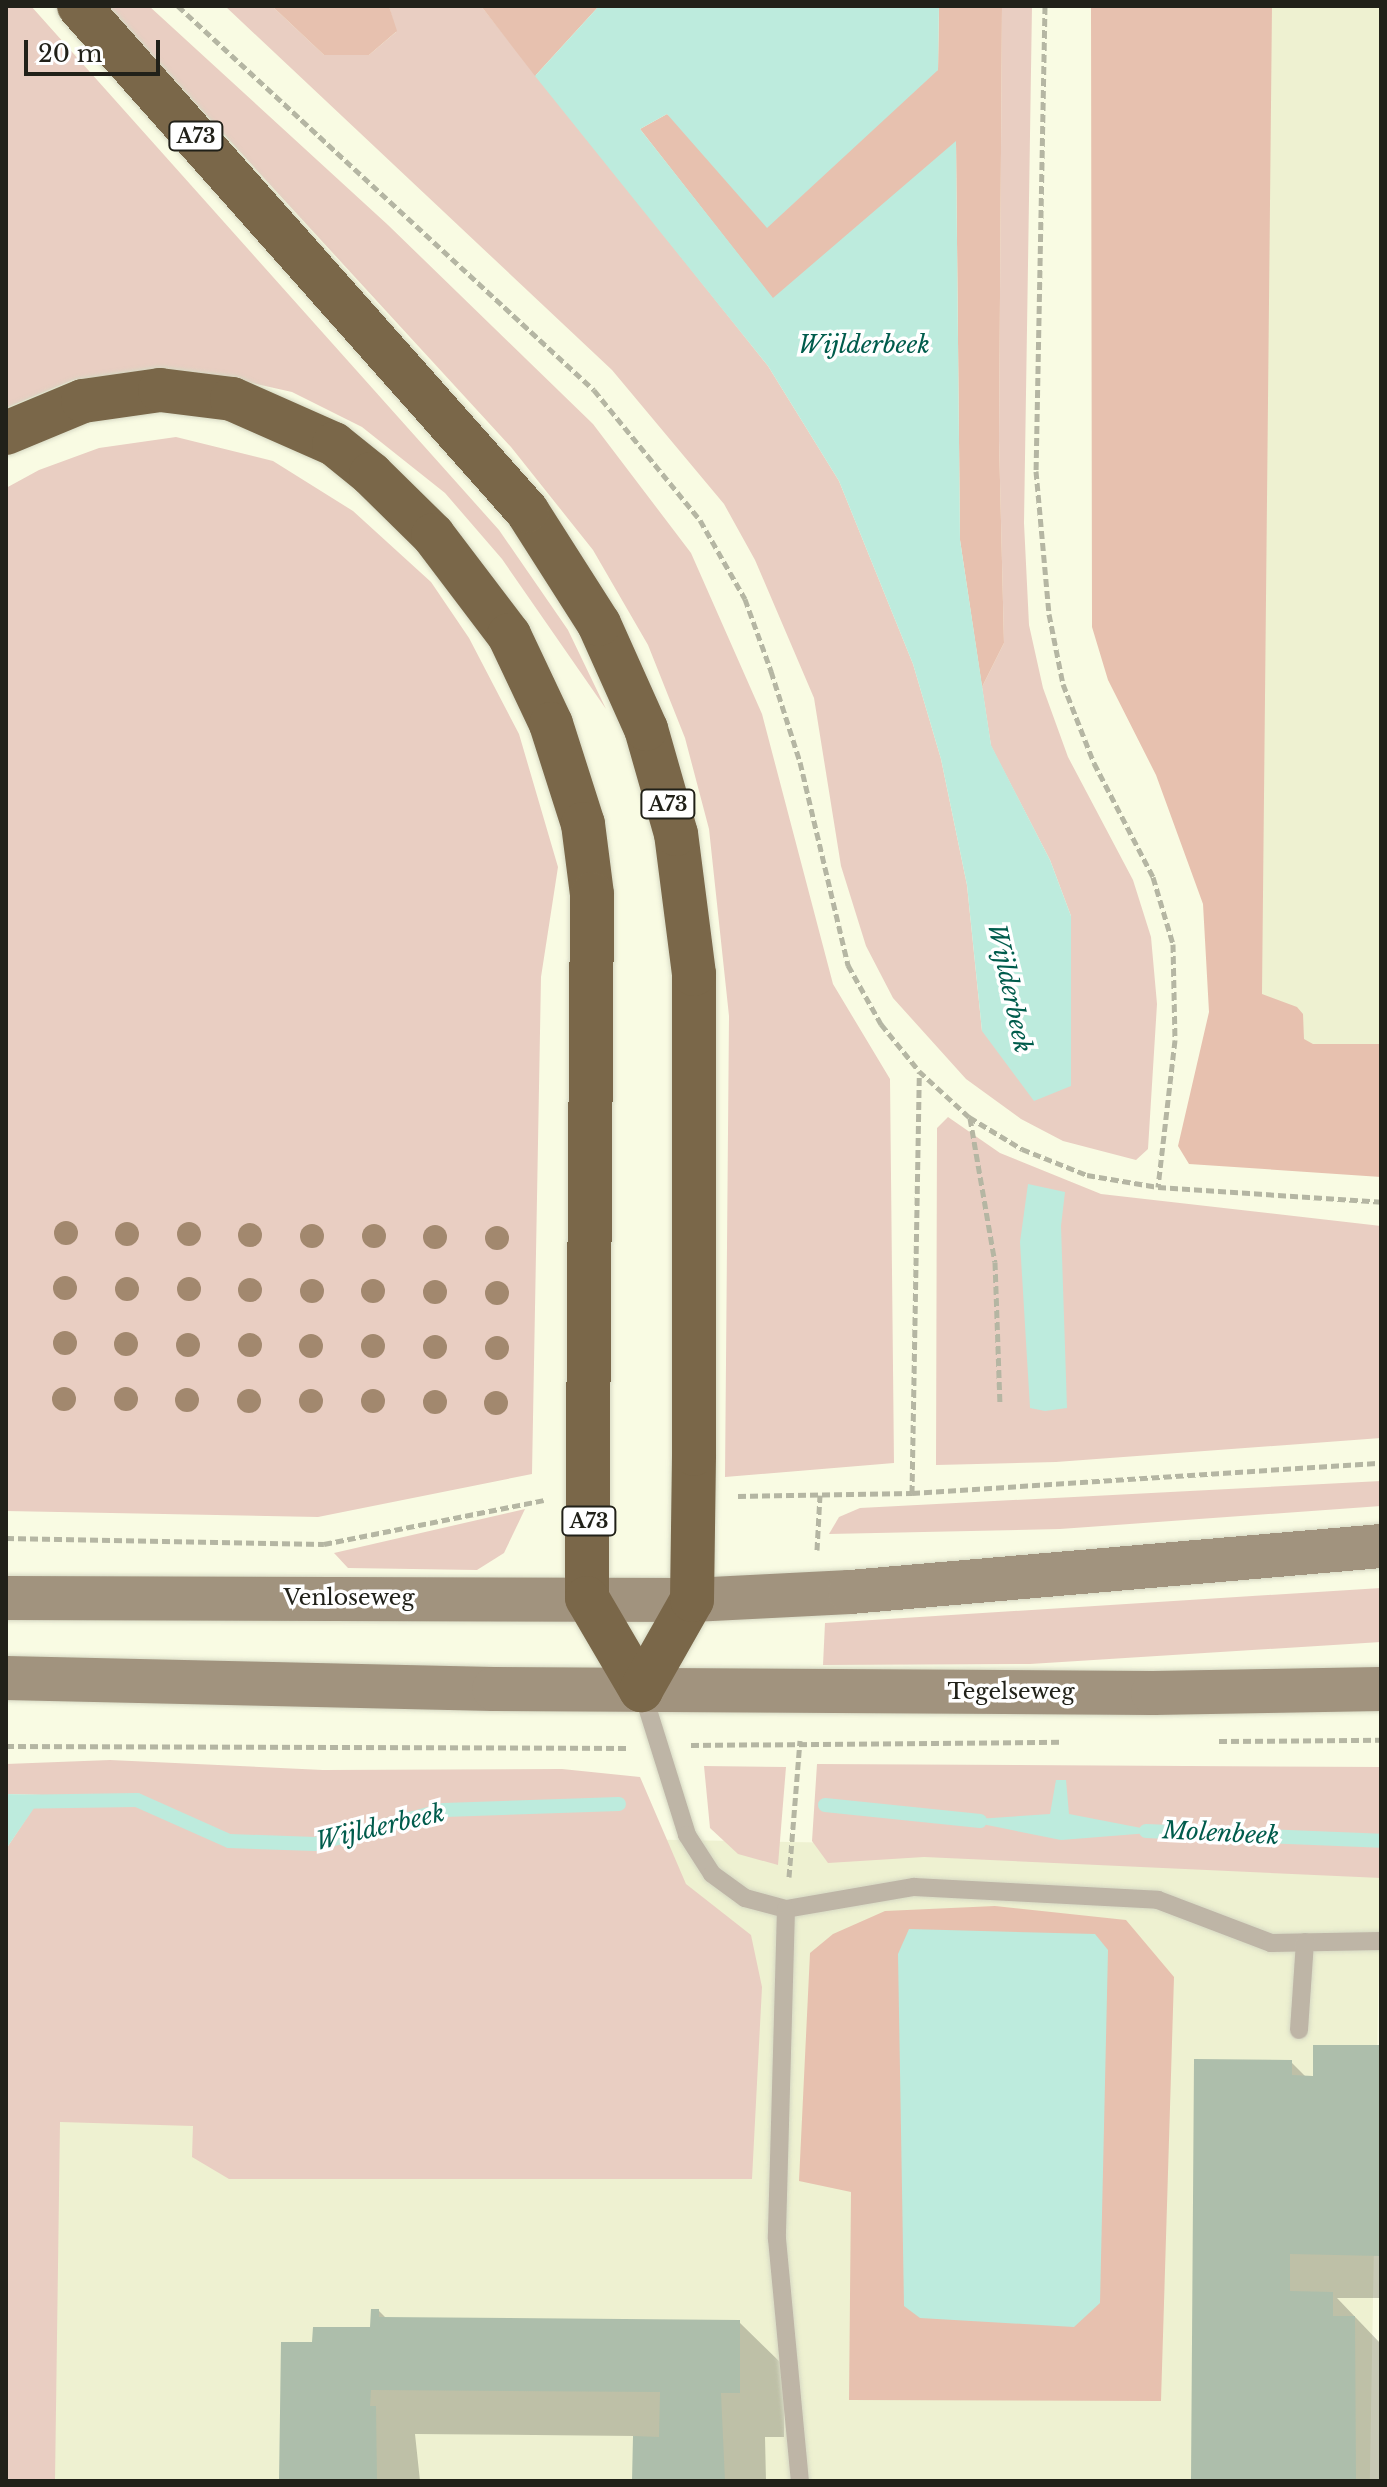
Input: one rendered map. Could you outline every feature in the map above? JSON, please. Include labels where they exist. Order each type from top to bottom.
[{"type":"highway","name":"A73","points":[[79,6],[527,511],[599,624],[646,729],[676,834],[694,974],[692,1600]]},
{"type":"highway","name":"A73","points":[[6,433],[83,401],[160,390],[232,399],[334,444],[371,474],[433,535],[509,635],[551,724],[583,824],[592,894],[587,1598]]},
{"type":"highway","points":[[587,1598],[641,1690]]},
{"type":"highway","points":[[641,1690],[692,1600]]},
{"type":"main road","points":[[692,1600],[850,1592],[1381,1546]]},
{"type":"main road","name":"Venloseweg","points":[[6,1598],[692,1600]]},
{"type":"main road","points":[[6,1678],[641,1690]]},
{"type":"main road","name":"Tegelseweg","points":[[641,1690],[1153,1693],[1381,1689]]},
{"type":"lane","points":[[641,1690],[687,1835],[712,1874],[745,1898],[786,1909],[914,1887],[1158,1900],[1271,1943],[1381,1941]]},
{"type":"lane","points":[[786,1909],[777,2239],[800,2481]]},
{"type":"lane","points":[[1299,2030],[1305,1942]]},
{"type":"path","points":[[178,6],[594,390],[700,520],[745,599],[771,671],[800,762],[848,965],[881,1024],[919,1071],[969,1117],[1022,1149],[1087,1175],[1158,1187],[1381,1202]]},
{"type":"path","points":[[1045,6],[1036,471],[1049,614],[1063,684],[1094,763],[1153,877],[1173,944],[1175,1040],[1158,1187]]},
{"type":"path","points":[[912,1493],[919,1071]]},
{"type":"path","points":[[969,1117],[995,1262],[1000,1403]]},
{"type":"path","points":[[693,1495],[912,1493],[1381,1463]]},
{"type":"path","points":[[6,1538],[324,1544],[525,1501],[589,1498]]},
{"type":"path","points":[[1209,1741],[1381,1740]]},
{"type":"path","points":[[6,1746],[572,1752],[658,1746],[1068,1742]]},
{"type":"shaded area","points":[[6,6],[31,6],[499,530],[568,630],[606,709],[502,559],[445,493],[362,427],[292,392],[220,376],[156,370],[73,380],[6,408]]},
{"type":"shaded area","points":[[106,6],[149,6],[388,225],[593,424],[691,553],[762,714],[833,984],[890,1079],[894,1463],[725,1477],[729,1016],[709,829],[685,738],[648,645],[593,550],[511,447]]},
{"type":"shaded area","points":[[225,6],[272,6],[324,55],[369,55],[396,32],[389,6],[481,6],[768,366],[839,481],[913,664],[941,759],[967,885],[982,1031],[1071,916],[1050,860],[991,746],[982,687],[1004,643],[999,440],[1002,6],[1032,6],[1024,523],[1029,625],[1043,688],[1068,757],[1133,880],[1151,937],[1157,1004],[1148,1149],[1136,1160],[1063,1141],[1021,1119],[966,1079],[893,998],[866,946],[841,866],[814,698],[755,560],[724,504],[612,370]]},
{"type":"shaded area","points":[[272,6],[389,6],[397,31],[369,55],[324,55]]},
{"type":"shaded area","points":[[481,6],[599,6],[535,76]]},
{"type":"shaded area","points":[[939,6],[1002,6],[999,440],[1004,643],[982,687],[960,540],[956,142],[773,299],[640,129],[667,114],[685,128],[938,70]]},
{"type":"shaded area","points":[[1091,6],[1272,6],[1262,994],[1297,1007],[1303,1014],[1304,1039],[1313,1044],[1381,1044],[1381,1177],[1189,1164],[1178,1146],[1209,1012],[1203,904],[1156,775],[1108,680],[1092,627]]},
{"type":"shaded area","points":[[1258,6],[1381,6],[1381,1075],[1258,1075]]},
{"type":"shaded area","points":[[176,437],[273,461],[353,511],[431,582],[469,638],[519,734],[558,867],[541,977],[532,1474],[318,1517],[6,1511],[6,488],[39,470],[99,448]]},
{"type":"shaded area","points":[[948,1117],[1000,1153],[1101,1194],[1381,1226],[1381,1438],[1056,1462],[936,1465],[937,1128]]},
{"type":"shaded area","points":[[1381,1481],[1381,1506],[1060,1529],[829,1534],[839,1517],[860,1508]]},
{"type":"shaded area","points":[[525,1509],[504,1553],[477,1570],[348,1568],[334,1553]]},
{"type":"shaded area","points":[[1381,1588],[1381,1642],[1030,1664],[823,1665],[825,1623]]},
{"type":"shaded area","points":[[110,1760],[323,1770],[562,1769],[640,1777],[686,1884],[751,1935],[762,1987],[752,2179],[229,2179],[192,2157],[193,2126],[60,2122],[55,2481],[6,2481],[6,1849],[42,1795],[6,1794],[6,1764]]},
{"type":"shaded area","points":[[817,1764],[1381,1767],[1381,1878],[924,1857],[828,1863],[812,1841]]},
{"type":"shaded area","points":[[704,1766],[786,1767],[778,1865],[738,1854],[710,1828]]},
{"type":"shaded area","points":[[48,1829],[1381,1852],[1370,2481],[37,2481]]},
{"type":"shaded area","points":[[995,1906],[1126,1920],[1174,1977],[1161,2401],[849,2400],[851,2192],[799,2181],[810,1953],[833,1934],[885,1911]]},
{"type":"water","name":"Wijlderbeek","points":[[599,6],[939,6],[938,70],[767,228],[667,114],[640,129],[773,298],[956,141],[960,540],[991,745],[1050,860],[1071,916],[1071,1086],[1034,1101],[982,1031],[967,885],[941,759],[913,664],[839,481],[768,366],[535,76]]},
{"type":"water","points":[[1028,1184],[1065,1192],[1061,1226],[1067,1408],[1045,1411],[1030,1408],[1020,1242]]},
{"type":"water","points":[[1056,1780],[1066,1780],[1069,1814],[1162,1832],[1061,1840],[962,1820],[1050,1814]]},
{"type":"water","points":[[6,1794],[43,1795],[6,1849]]},
{"type":"water","points":[[909,1929],[1095,1934],[1108,1950],[1100,2303],[1074,2327],[920,2318],[904,2306],[898,1954]]},
{"type":"building","points":[[1313,2045],[1381,2045],[1381,2256],[1290,2254],[1290,2291],[1333,2292],[1333,2316],[1355,2316],[1356,2481],[1191,2481],[1194,2059],[1292,2060],[1292,2075],[1313,2076]]},
{"type":"building","points":[[371,2309],[379,2309],[379,2317],[740,2320],[740,2393],[721,2393],[725,2481],[632,2481],[633,2436],[659,2437],[660,2392],[371,2390],[370,2406],[376,2406],[377,2481],[279,2481],[281,2342],[312,2342],[313,2327],[370,2327]]},
{"type":"waterway","name":"Wijlderbeek","points":[[6,1802],[137,1800],[229,1841],[315,1844],[444,1810],[619,1804]]},
{"type":"waterway","name":"Wijlderbeek","points":[[825,1805],[980,1821]]},
{"type":"waterway","name":"Molenbeek","points":[[1146,1831],[1381,1841]]}]
